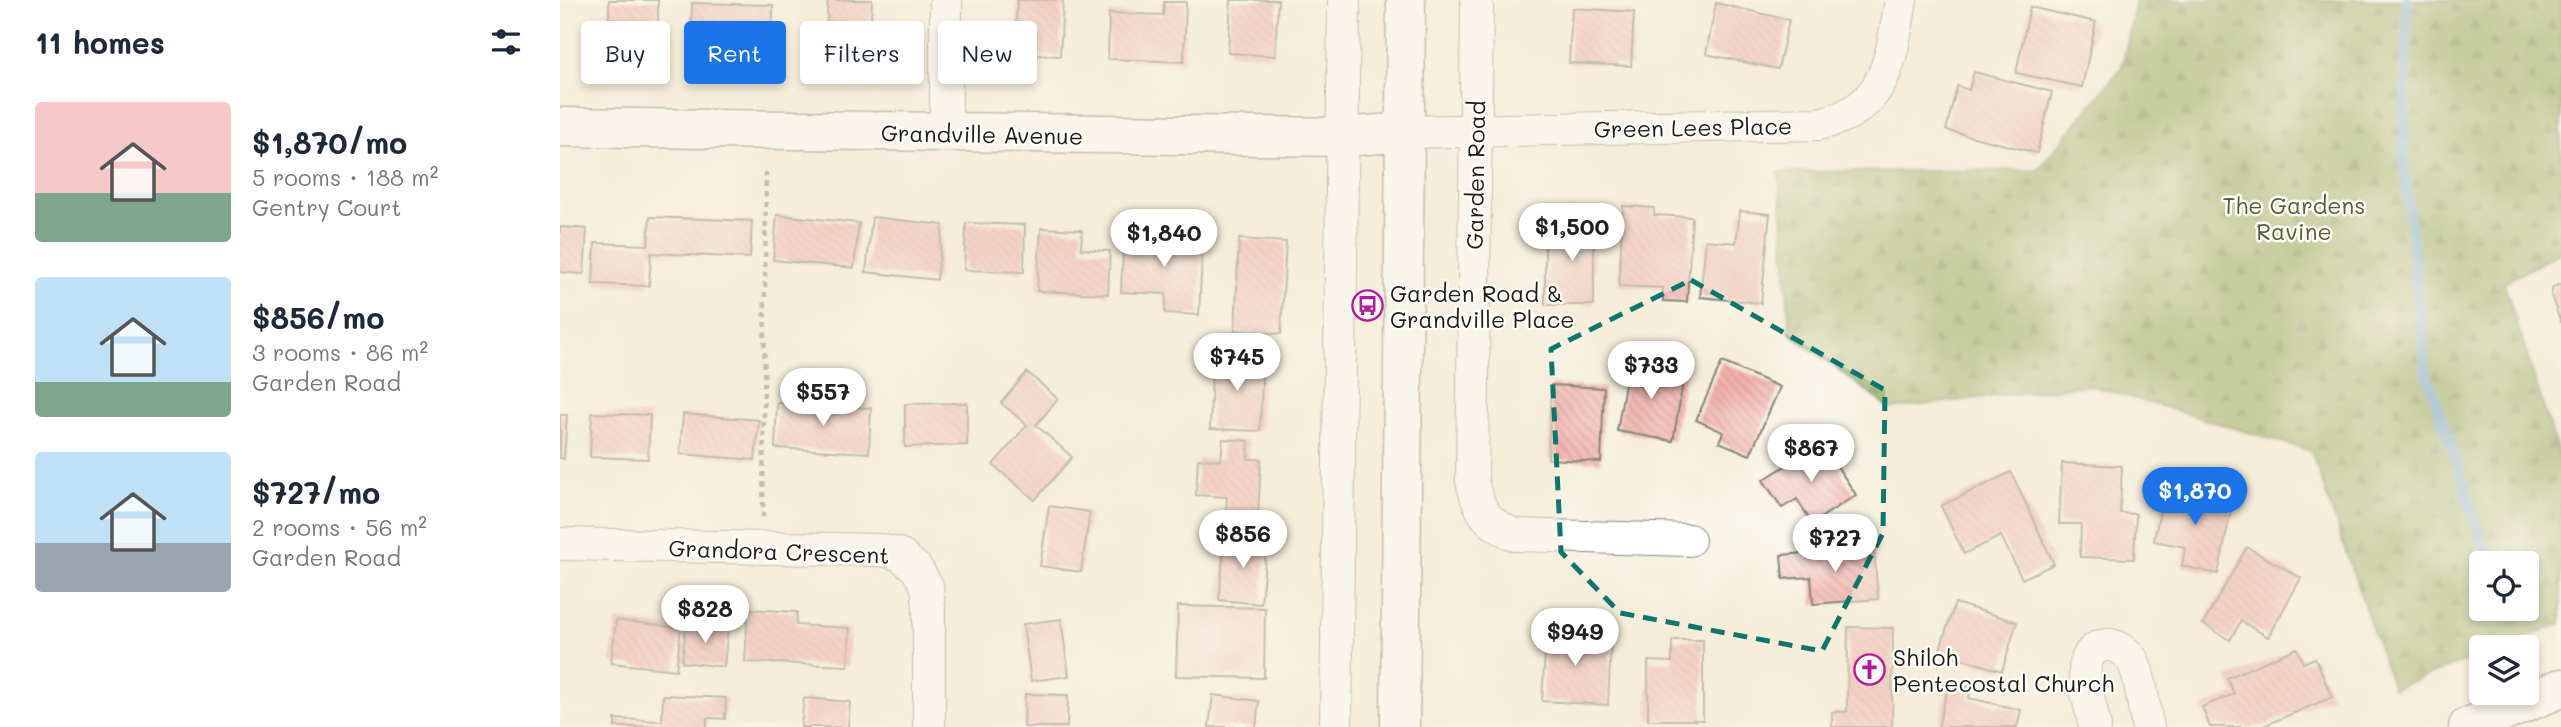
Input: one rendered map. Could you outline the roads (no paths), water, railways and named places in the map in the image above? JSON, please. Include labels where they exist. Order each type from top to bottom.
[{"type":"street","points":[[946,0],[946,134]]},
{"type":"street","points":[[1336,727],[1344,0]]},
{"type":"street","points":[[1400,727],[1406,0]]},
{"type":"street","name":"Garden Road","points":[[1477,0],[1472,481],[1483,514],[1496,527],[1515,535],[1689,540]]},
{"type":"street","name":"Green Lees Place","points":[[1405,132],[1818,124],[1838,120],[1865,103],[1885,74],[1901,0]]},
{"type":"street","name":"Grandville Avenue","points":[[560,127],[1342,137],[1405,132]]},
{"type":"street","name":"Grandora Crescent","points":[[560,544],[881,550],[900,554],[916,568],[927,586],[929,727]]},
{"type":"street","points":[[2095,727],[2085,678],[2085,663],[2091,652],[2104,644],[2114,645],[2126,652],[2134,664],[2148,727]]},
{"type":"street","points":[[2468,727],[2561,688]]},
{"type":"waterway","points":[[2407,0],[2404,161],[2425,369],[2486,551]]},
{"type":"place","name":"Garden Road & Grandville Place","points":[[1367,306]]},
{"type":"place","name":"Shiloh Pentecostal Church","points":[[1870,670]]},
{"type":"park label","name":"The Gardens Ravine","points":[[2294,218]]}]
